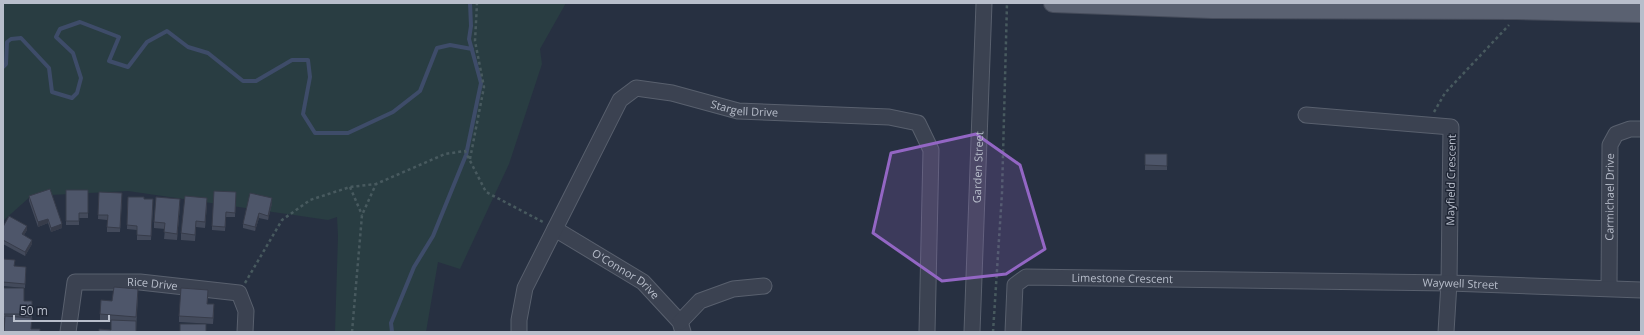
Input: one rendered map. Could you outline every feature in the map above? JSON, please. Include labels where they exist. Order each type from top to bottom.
[{"type":"main road","points":[[1053,3],[1212,10],[1516,10],[1641,13]]},
{"type":"street","name":"Garden Street","points":[[972,332],[984,3]]},
{"type":"street","name":"Stargell Drive","points":[[519,332],[519,320],[525,288],[620,100],[636,88],[672,94],[738,111],[889,117],[918,123],[931,150],[927,332]]},
{"type":"street","name":"Mayfield Crescent","points":[[1306,115],[1451,127],[1449,283]]},
{"type":"street","name":"Carmichael Drive","points":[[1609,288],[1610,145],[1616,134],[1630,129],[1641,129]]},
{"type":"street","name":"O'Connor Drive","points":[[555,229],[643,282],[682,327]]},
{"type":"street","name":"Limestone Crescent","points":[[1013,332],[1015,285],[1026,277],[1279,281]]},
{"type":"street","name":"Waywell Street","points":[[1279,281],[1449,283],[1641,290]]},
{"type":"street","name":"Rice Drive","points":[[68,332],[75,282],[140,282],[239,293]]},
{"type":"street","points":[[1446,332],[1449,283]]},
{"type":"street","points":[[682,327],[700,301],[733,289],[764,286]]},
{"type":"street","points":[[239,293],[246,312],[245,332]]},
{"type":"path","points":[[470,160],[484,86],[475,41],[478,3]]},
{"type":"path","points":[[993,332],[1002,193],[1007,3]]},
{"type":"path","points":[[1427,125],[1445,93],[1514,19],[1516,10]]},
{"type":"path","points":[[239,293],[282,220],[310,200],[350,187],[376,184],[445,154],[465,151],[486,192],[555,229]]},
{"type":"path","points":[[352,332],[362,215],[376,184]]},
{"type":"path","points":[[350,187],[362,215]]},
{"type":"highlighted area","points":[[976,134],[1020,165],[1045,249],[1006,274],[942,281],[873,233],[891,153]]},
{"type":"green space","points":[[3,3],[566,3],[540,49],[542,64],[509,164],[460,269],[438,262],[426,332],[335,332],[338,236],[337,217],[328,220],[128,191],[31,196],[3,221]]},
{"type":"building","points":[[1145,154],[1167,154],[1167,166],[1145,165]]},
{"type":"building","points":[[50,189],[62,224],[51,228],[48,219],[38,222],[29,196]]},
{"type":"building","points":[[66,190],[88,190],[88,213],[79,213],[79,221],[66,221]]},
{"type":"building","points":[[214,191],[236,192],[235,213],[226,212],[225,227],[212,226]]},
{"type":"building","points":[[99,192],[122,193],[120,228],[107,227],[108,215],[98,215]]},
{"type":"building","points":[[250,193],[272,198],[268,216],[259,213],[255,227],[243,224]]},
{"type":"building","points":[[185,196],[207,198],[205,222],[196,221],[195,235],[181,233]]},
{"type":"building","points":[[128,197],[144,197],[144,199],[153,199],[151,236],[137,235],[137,226],[127,225]]},
{"type":"building","points":[[156,197],[180,199],[177,234],[164,232],[165,223],[154,222]]},
{"type":"building","points":[[9,216],[27,226],[22,234],[32,240],[25,252],[3,240],[3,227]]},
{"type":"building","points":[[3,259],[15,260],[14,266],[26,267],[25,284],[3,282]]},
{"type":"building","points":[[114,287],[138,289],[136,317],[100,314],[101,300],[112,301]]},
{"type":"building","points":[[3,288],[24,288],[24,301],[32,301],[32,314],[3,314]]},
{"type":"building","points":[[181,288],[208,290],[207,304],[214,304],[213,318],[179,316]]},
{"type":"building","points":[[5,316],[32,318],[31,329],[40,329],[40,332],[4,332]]},
{"type":"building","points":[[111,320],[136,321],[136,332],[99,332],[99,329],[111,330]]},
{"type":"building","points":[[180,324],[206,324],[206,332],[180,332]]},
{"type":"waterway","points":[[392,332],[391,323],[414,267],[433,236],[466,155],[481,83],[469,39],[471,26],[470,3]]},
{"type":"waterway","points":[[3,67],[6,64],[7,42],[11,39],[21,38],[49,68],[52,92],[72,98],[77,93],[81,78],[73,53],[56,37],[60,29],[80,22],[119,37],[109,61],[128,67],[147,42],[167,31],[188,47],[208,53],[243,81],[256,81],[292,60],[308,60],[310,77],[303,114],[315,133],[348,133],[393,112],[420,91],[437,48],[450,45],[472,49]]}]
